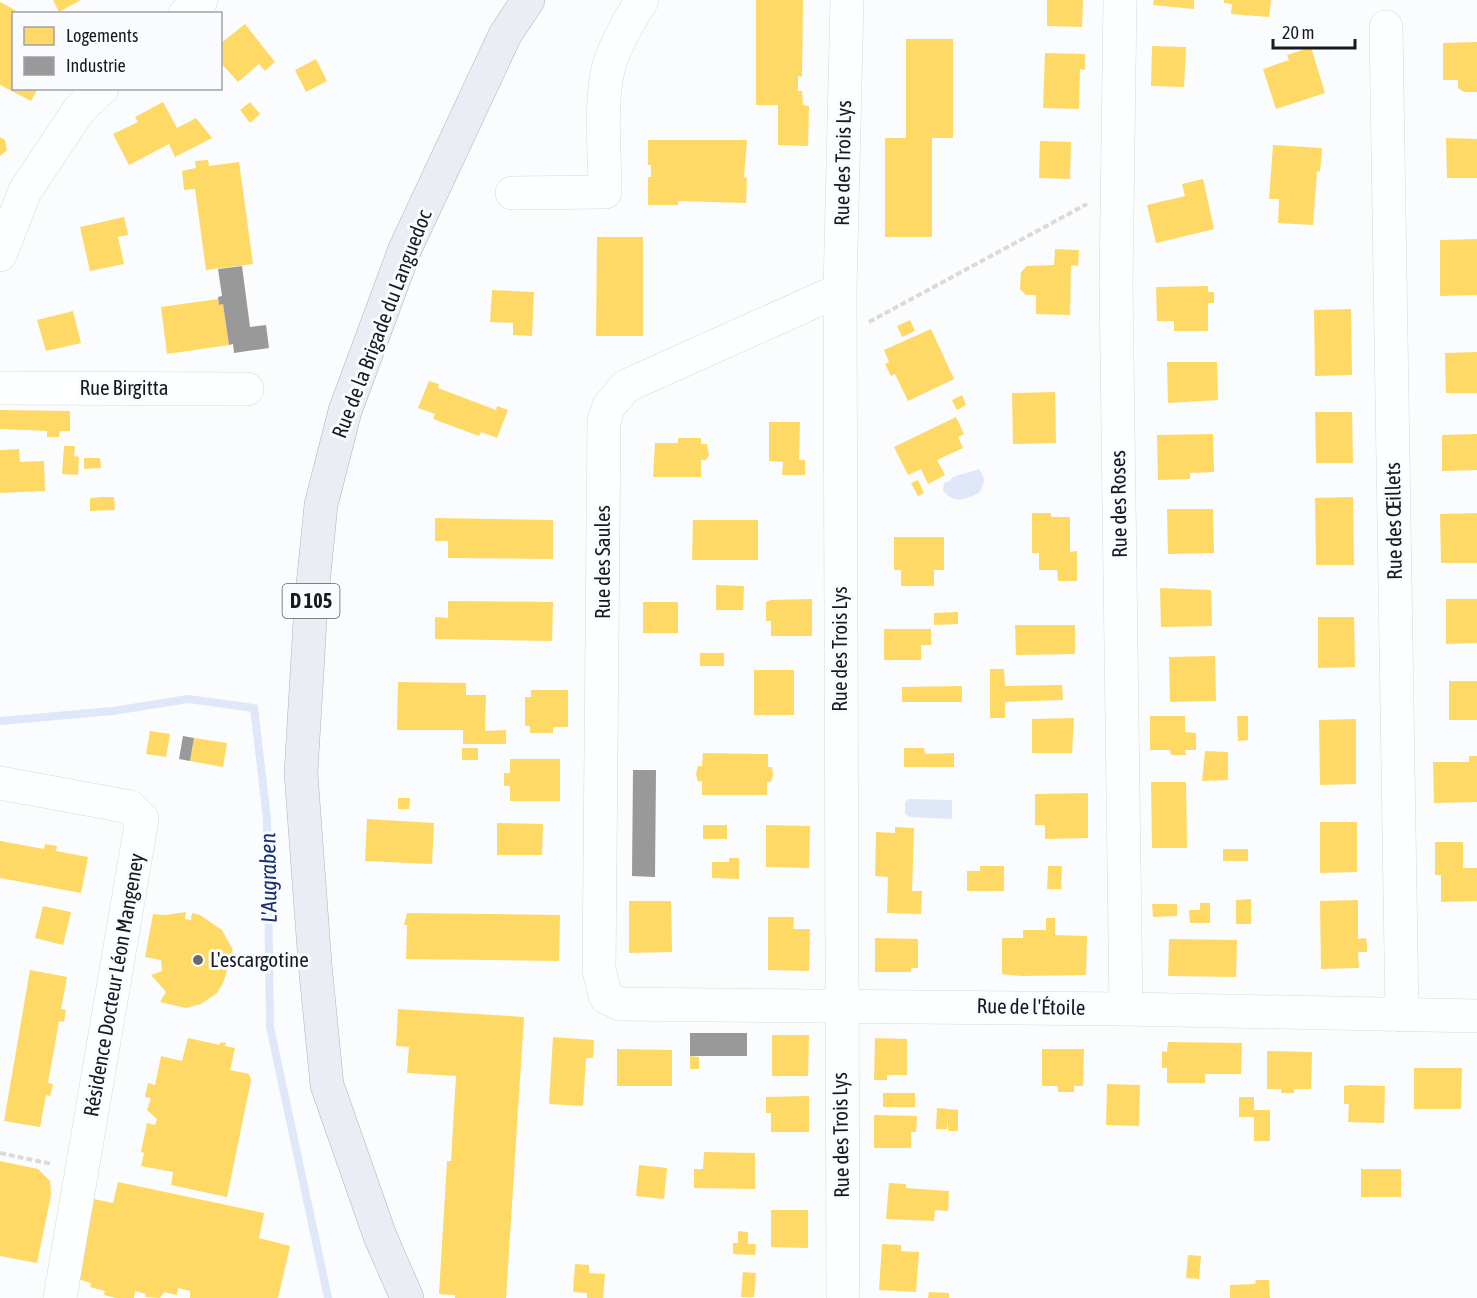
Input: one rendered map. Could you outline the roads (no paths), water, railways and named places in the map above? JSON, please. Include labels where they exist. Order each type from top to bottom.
[{"type":"main road","name":"Rue de la Brigade du Languedoc","points":[[407,1298],[380,1236],[327,1085],[315,964],[301,773],[311,604],[321,505],[345,411],[405,249],[505,35],[528,0]]},
{"type":"main road","name":"Rue de la Brigade du Languedoc","points":[[380,1236],[390,1298]]},
{"type":"street","points":[[187,12],[201,0]]},
{"type":"street","points":[[512,193],[605,192],[606,94],[610,63],[626,26],[642,0]]},
{"type":"street","name":"Rue des Trois Lys","points":[[843,1298],[840,291],[847,0]]},
{"type":"street","name":"Rue des Roses","points":[[1120,0],[1116,284],[1126,1008]]},
{"type":"street","name":"Rue des Œillets","points":[[1386,27],[1402,1015]]},
{"type":"street","points":[[0,255],[25,190],[80,110],[100,90]]},
{"type":"street","name":"Rue des Saules","points":[[600,979],[604,421],[609,406],[626,386],[840,291]]},
{"type":"street","name":"Rue Birgitta","points":[[0,388],[247,389]]},
{"type":"street","name":"Résidence Docteur Léon Mangeney","points":[[0,783],[129,807],[141,819],[60,1298]]},
{"type":"street","name":"Rue de l'Étoile","points":[[600,979],[606,996],[620,1004],[1126,1008],[1477,1016]]},
{"type":"water","points":[[979,469],[984,481],[979,493],[955,499],[943,490],[944,483],[953,477]]},
{"type":"water","points":[[908,799],[952,800],[952,819],[911,817],[905,814],[905,802]]},
{"type":"waterway","name":"L'Augraben","points":[[0,721],[113,711],[188,699],[254,708],[267,818],[270,1027],[328,1298]]},
{"type":"place","name":"L'escargotine","points":[[198,960]]}]
